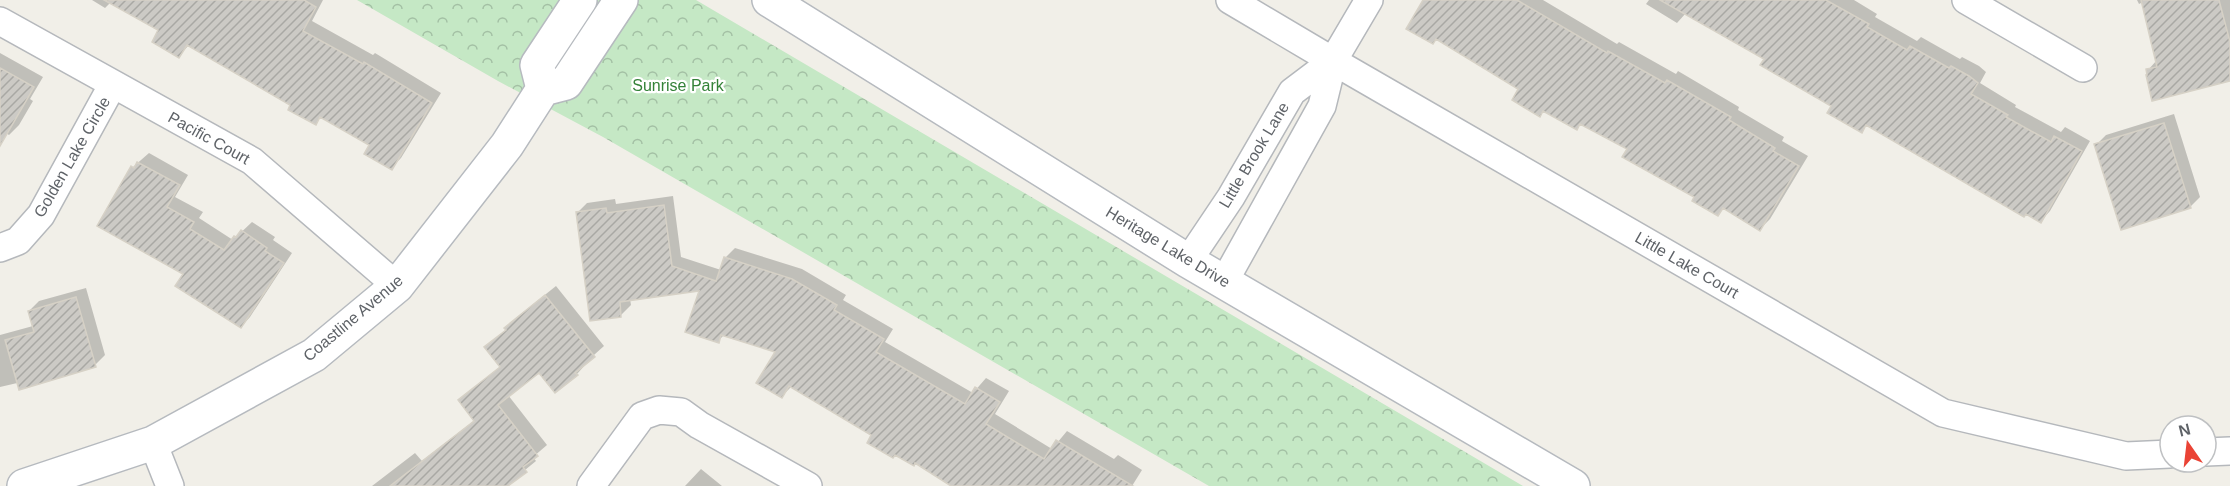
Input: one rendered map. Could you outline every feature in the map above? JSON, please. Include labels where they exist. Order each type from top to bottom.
[{"type":"street","points":[[580,0],[537,65],[543,89],[566,83],[621,0]]},
{"type":"street","name":"Heritage Lake Drive","points":[[769,0],[1188,261],[1573,486]]},
{"type":"street","name":"Little Lake Court","points":[[1230,0],[1943,413],[2126,456],[2158,455]]},
{"type":"street","name":"Little Brook Lane","points":[[1224,282],[1322,106],[1333,61],[1368,0]]},
{"type":"street","points":[[1966,0],[2083,68]]},
{"type":"street","name":"Pacific Court","points":[[0,21],[252,161],[397,286]]},
{"type":"street","name":"Little Brook Lane","points":[[1188,261],[1231,197],[1292,92],[1333,61]]},
{"type":"street","name":"Golden Lake Circle","points":[[0,248],[18,241],[41,215],[113,84]]},
{"type":"street","name":"Coastline Avenue","points":[[24,486],[153,443],[314,355],[397,286],[507,145],[543,89]]},
{"type":"street","points":[[591,486],[642,416],[659,410],[681,412],[699,426],[808,486]]},
{"type":"street","points":[[153,443],[171,486]]},
{"type":"green space","name":"Sunrise Park","points":[[357,0],[696,0],[1523,486],[1209,486],[603,137],[498,81]]},
{"type":"building","points":[[104,0],[304,0],[316,7],[303,31],[363,64],[364,62],[432,103],[392,170],[364,154],[369,145],[320,117],[316,125],[288,110],[290,105],[187,45],[179,58],[152,42],[158,30]]},
{"type":"building","points":[[1423,0],[1517,0],[1607,53],[1608,51],[1665,83],[1667,80],[1731,117],[1729,120],[1775,148],[1773,151],[1799,166],[1760,231],[1723,208],[1718,216],[1692,201],[1694,197],[1622,157],[1627,149],[1580,124],[1577,130],[1543,111],[1540,117],[1512,100],[1518,89],[1436,39],[1433,44],[1406,29]]},
{"type":"building","points":[[1660,0],[1826,0],[1869,24],[1867,27],[1907,50],[1910,46],[1949,68],[1951,66],[1969,76],[1978,83],[1971,94],[2008,115],[2006,117],[2051,142],[2054,136],[2082,151],[2041,223],[2026,214],[2024,217],[1866,125],[1862,133],[1827,113],[1831,106],[1760,65],[1764,59]]},
{"type":"building","points":[[2141,0],[2219,0],[2230,42],[2230,81],[2152,101],[2146,69],[2157,67]]},
{"type":"building","points":[[0,68],[34,87],[0,146]]},
{"type":"building","points":[[2164,123],[2191,208],[2121,230],[2094,144]]},
{"type":"building","points":[[137,162],[180,185],[167,207],[194,222],[190,229],[224,250],[241,230],[267,248],[265,251],[284,263],[241,328],[175,286],[183,274],[97,226],[131,166],[134,168]]},
{"type":"building","points":[[664,205],[672,266],[716,281],[724,257],[792,279],[837,305],[834,310],[884,339],[876,352],[965,404],[975,387],[1000,402],[986,424],[1044,459],[1056,440],[1133,486],[951,486],[915,463],[914,466],[895,455],[893,458],[867,443],[871,435],[789,386],[782,398],[756,383],[775,352],[721,335],[719,343],[685,332],[699,291],[620,302],[621,317],[590,321],[576,212],[606,208],[607,213]]},
{"type":"building","points":[[545,295],[595,357],[575,373],[578,375],[555,393],[539,373],[498,405],[538,456],[523,467],[527,472],[508,486],[390,486],[474,421],[458,400],[500,367],[484,347]]},
{"type":"building","points":[[76,297],[96,367],[19,390],[5,340],[34,332],[28,311]]}]
